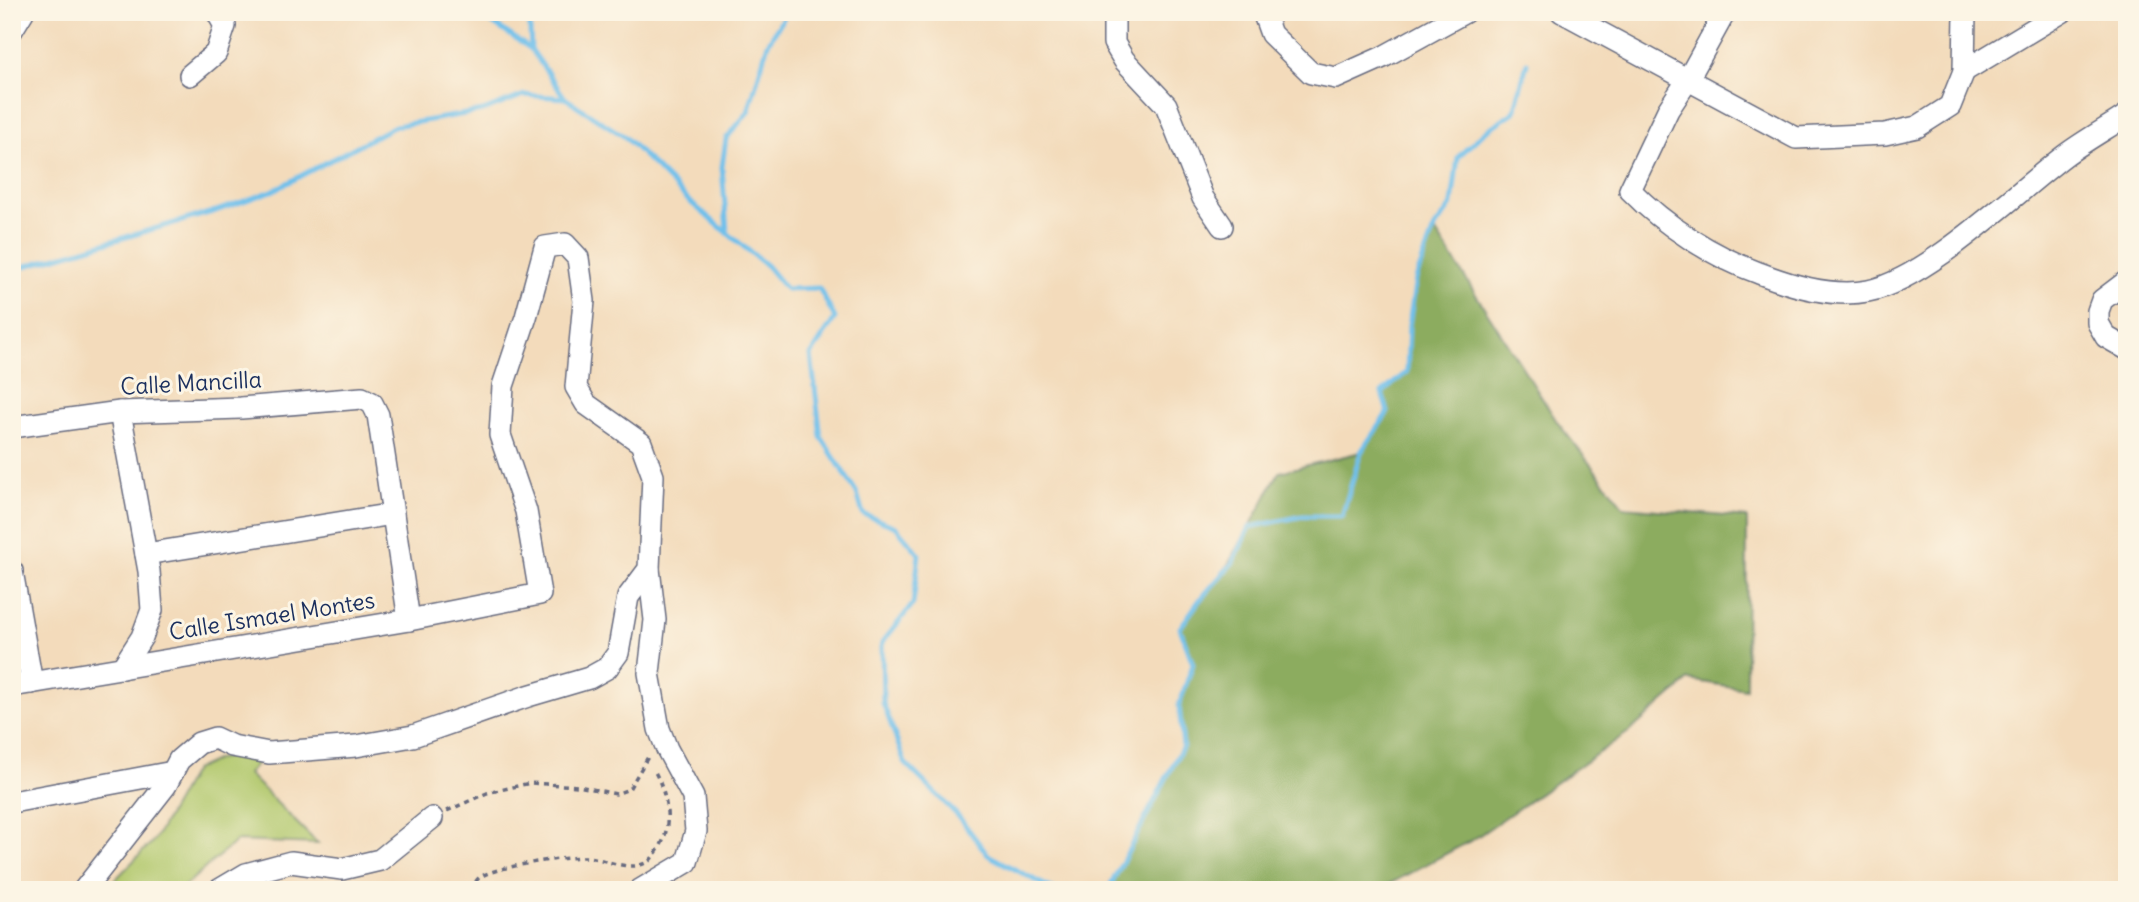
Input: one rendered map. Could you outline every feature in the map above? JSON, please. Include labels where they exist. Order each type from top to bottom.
[{"type":"street","points":[[12,30],[23,12]]},
{"type":"street","points":[[190,75],[216,52],[225,26],[217,12]]},
{"type":"street","points":[[1114,12],[1114,43],[1124,60],[1166,105],[1203,198],[1222,226]]},
{"type":"street","points":[[1263,12],[1271,34],[1311,73],[1336,78],[1383,57],[1465,12]]},
{"type":"street","points":[[1562,12],[1796,138],[1885,134],[1917,127],[1950,106],[1964,71],[1965,12]]},
{"type":"street","points":[[1725,12],[1668,110],[1630,190],[1651,211],[1728,262],[1784,283],[1842,294],[1870,291],[1914,272],[2067,154],[2127,115]]},
{"type":"street","points":[[1964,71],[2062,12]]},
{"type":"street","name":"Calle Ismael Montes","points":[[22,684],[409,620],[540,594],[526,511],[500,435],[503,386],[545,247],[565,244],[578,258],[584,302],[576,387],[586,404],[641,443],[653,476],[649,569]]},
{"type":"street","points":[[2127,281],[2102,300],[2098,323],[2106,337],[2127,349]]},
{"type":"street","name":"Calle Mancilla","points":[[12,427],[120,412],[241,408],[362,398],[372,403],[378,415],[393,514]]},
{"type":"street","points":[[120,412],[146,554],[152,610],[142,637],[122,668]]},
{"type":"street","points":[[146,554],[393,514],[409,620]]},
{"type":"street","points":[[84,890],[166,785],[179,761],[200,743],[215,738],[232,746],[269,753],[356,746],[414,736],[589,677],[607,668],[618,653],[628,597],[649,569]]},
{"type":"street","points":[[639,890],[687,862],[696,831],[693,797],[667,750],[659,729],[649,673],[655,620],[649,569]]},
{"type":"street","points":[[12,571],[22,684]]},
{"type":"street","points":[[12,802],[173,772]]},
{"type":"street","points":[[219,890],[246,874],[290,862],[342,869],[380,860],[432,818]]},
{"type":"path","points":[[432,818],[487,793],[530,783],[578,786],[616,794],[629,789],[649,757],[644,748]]},
{"type":"path","points":[[470,890],[478,878],[496,871],[548,861],[587,857],[625,866],[649,862],[664,843],[668,812],[661,782],[654,770]]},
{"type":"green space","points":[[1434,229],[1558,423],[1624,507],[1747,518],[1746,689],[1689,680],[1630,731],[1474,839],[1378,890],[1108,890],[1183,746],[1179,705],[1193,664],[1180,628],[1231,560],[1279,472],[1361,452],[1388,412],[1382,393],[1407,372],[1409,325],[1416,279]]},
{"type":"green space","points":[[241,753],[260,759],[248,774],[318,844],[236,841],[180,890],[105,890],[155,839],[194,770],[218,759]]},
{"type":"waterway","points":[[476,12],[531,49]]},
{"type":"waterway","points":[[529,12],[531,49],[565,98]]},
{"type":"waterway","points":[[727,231],[722,167],[726,139],[748,112],[768,43],[787,12]]},
{"type":"waterway","points":[[1108,890],[1183,746],[1179,705],[1193,664],[1180,628],[1233,562],[1250,527],[1303,516],[1342,516],[1361,452],[1388,412],[1382,393],[1407,372],[1409,325],[1416,279],[1434,229],[1452,204],[1458,157],[1484,132],[1514,112],[1527,63]]},
{"type":"waterway","points":[[12,270],[216,211],[272,191],[395,126],[483,111],[524,95],[565,98],[625,137],[689,201],[767,266],[786,289],[819,288],[835,318],[811,355],[821,437],[857,493],[863,514],[896,527],[919,554],[913,604],[882,643],[883,703],[905,763],[959,817],[988,855],[1054,890]]}]
